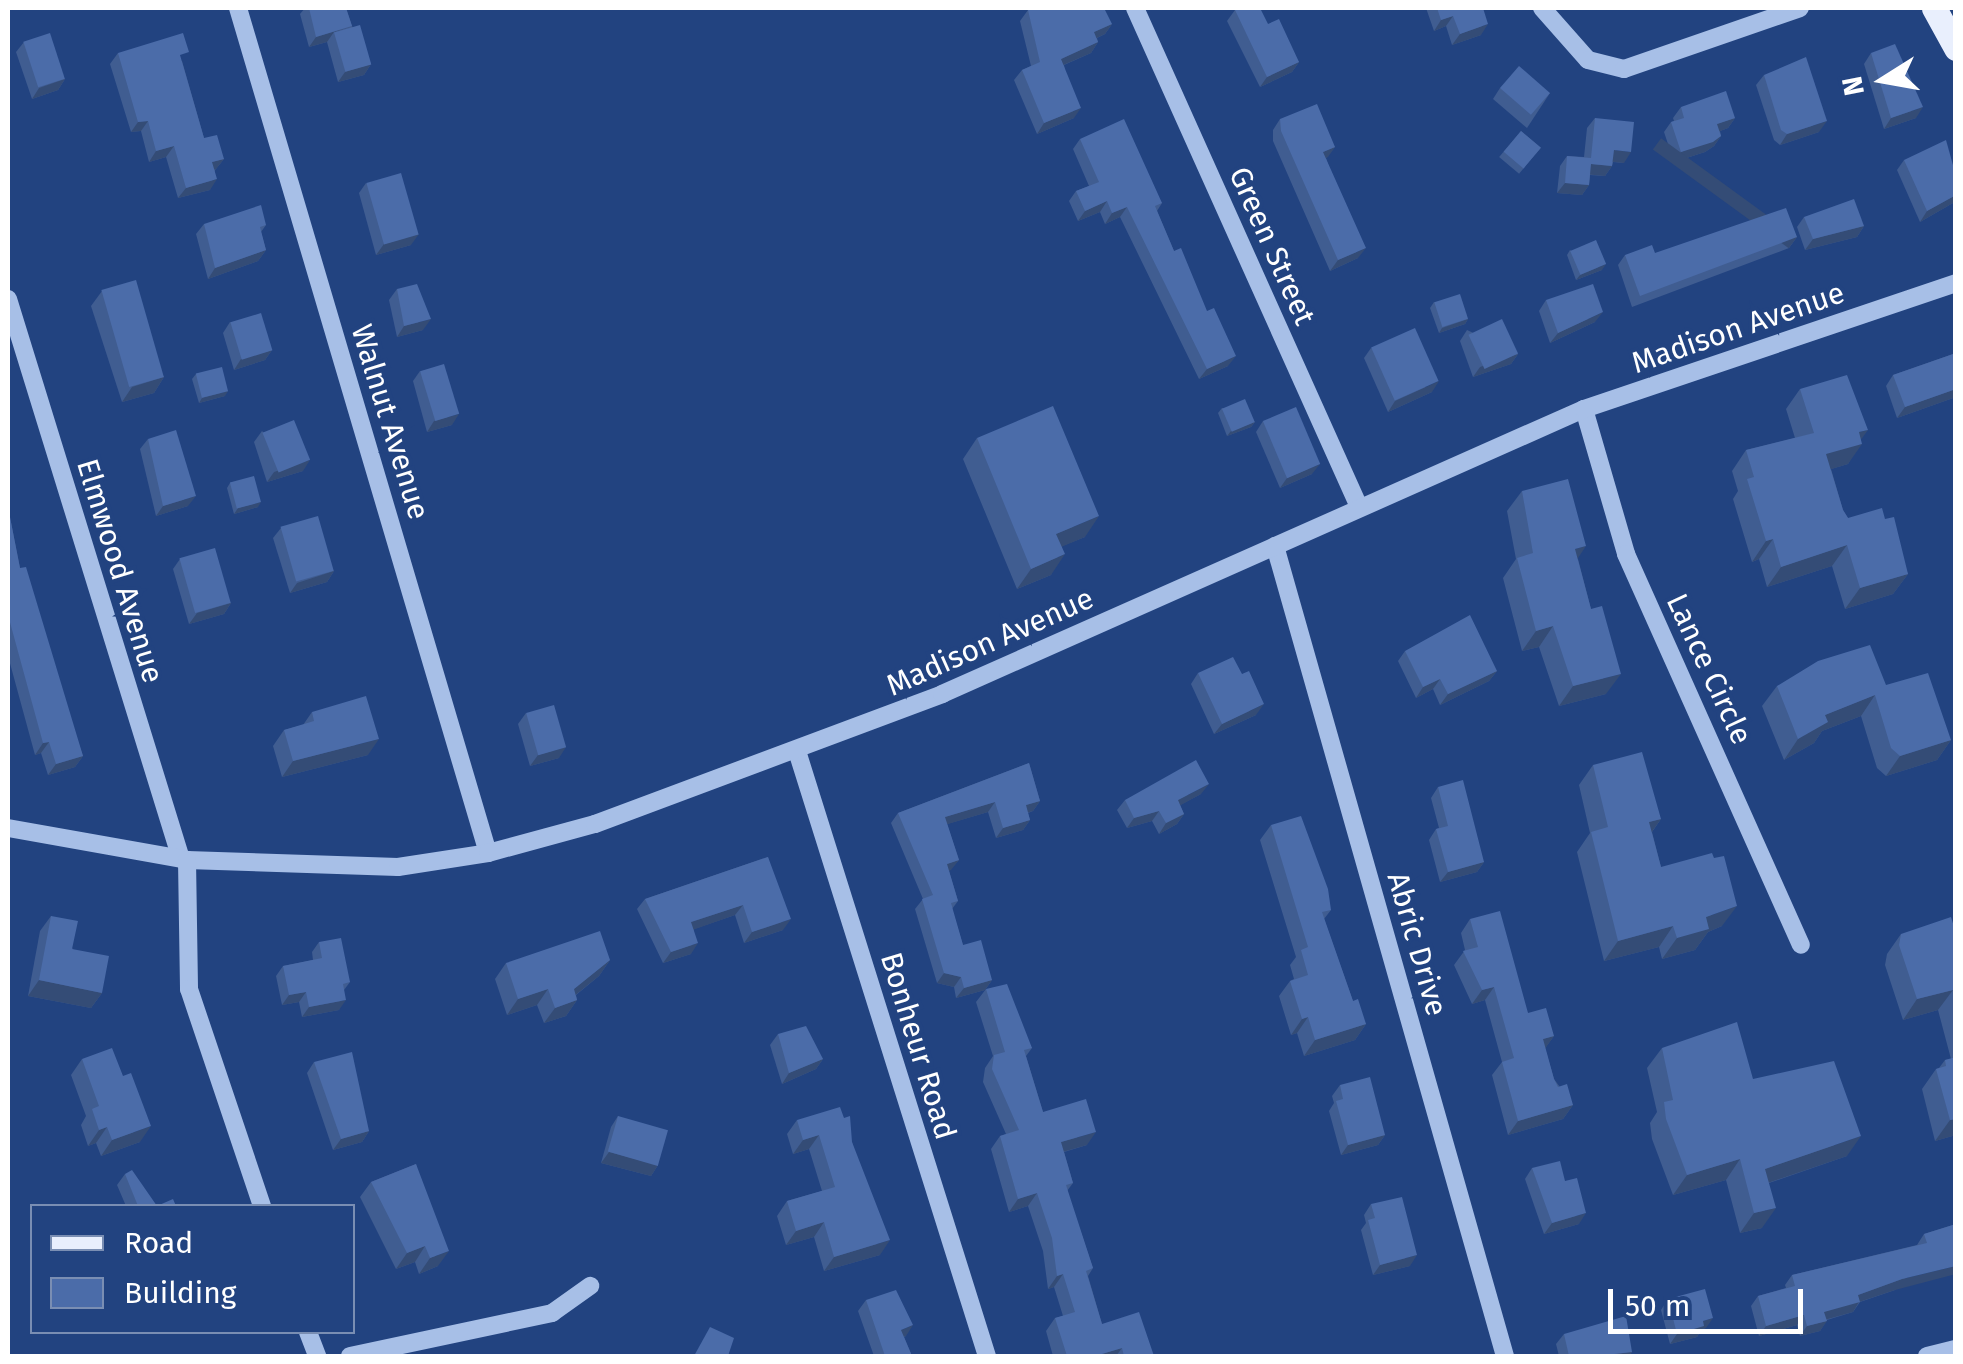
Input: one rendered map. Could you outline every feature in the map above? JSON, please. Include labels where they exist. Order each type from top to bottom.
[{"type":"main road","points":[[1934,8],[1956,48]]},
{"type":"street","name":"Walnut Avenue","points":[[238,8],[488,853]]},
{"type":"street","name":"Green Street","points":[[1135,8],[1359,507]]},
{"type":"street","points":[[1542,8],[1588,60],[1624,69],[1800,8]]},
{"type":"street","name":"Madison Avenue","points":[[8,828],[184,860],[398,867],[488,853],[595,824],[797,751],[1584,409],[1956,283]]},
{"type":"street","name":"Elmwood Avenue","points":[[8,298],[184,860],[189,989],[261,1204]]},
{"type":"street","name":"Lance Circle","points":[[1584,409],[1626,554],[1802,945]]},
{"type":"street","name":"Abric Drive","points":[[1275,546],[1506,1356]]},
{"type":"street","name":"Bonheur Road","points":[[797,751],[987,1356]]},
{"type":"street","points":[[350,1356],[552,1313],[590,1286]]},
{"type":"street","points":[[1927,1356],[1956,1348]]},
{"type":"building","points":[[309,8],[346,8],[352,26],[316,37]]},
{"type":"building","points":[[1104,8],[1112,24],[1094,32],[1098,42],[1061,59],[1081,108],[1044,123],[1022,70],[1040,62],[1028,10]]},
{"type":"building","points":[[1260,8],[1268,24],[1279,19],[1299,62],[1267,77],[1235,10]]},
{"type":"building","points":[[1437,8],[1483,8],[1488,24],[1460,34],[1453,16],[1441,20]]},
{"type":"building","points":[[360,25],[371,64],[345,72],[334,32]]},
{"type":"building","points":[[50,33],[65,79],[38,87],[23,42]]},
{"type":"building","points":[[183,33],[189,52],[180,55],[204,138],[217,135],[224,159],[212,162],[217,179],[186,188],[174,146],[156,151],[148,121],[138,122],[118,53]]},
{"type":"building","points":[[1895,44],[1923,107],[1891,118],[1871,53]]},
{"type":"building","points":[[1806,57],[1827,121],[1787,134],[1781,130],[1764,75]]},
{"type":"building","points":[[1519,66],[1550,93],[1531,115],[1500,88]]},
{"type":"building","points":[[1726,91],[1735,118],[1717,124],[1721,136],[1713,142],[1681,152],[1671,122],[1684,118],[1681,107]]},
{"type":"building","points":[[1317,104],[1335,147],[1323,152],[1366,248],[1338,260],[1281,131],[1280,119]]},
{"type":"building","points":[[1595,118],[1634,122],[1631,152],[1614,150],[1612,166],[1591,164],[1589,185],[1565,183],[1567,156],[1591,158]]},
{"type":"building","points":[[1124,119],[1162,203],[1155,206],[1174,251],[1181,248],[1207,311],[1214,308],[1236,356],[1207,369],[1127,207],[1112,213],[1107,201],[1085,211],[1076,191],[1099,182],[1080,139]]},
{"type":"building","points":[[1521,131],[1541,148],[1524,168],[1504,152]]},
{"type":"building","points":[[1946,140],[1956,176],[1956,195],[1927,211],[1904,160]]},
{"type":"building","points":[[401,173],[419,235],[384,244],[366,183]]},
{"type":"building","points":[[1854,199],[1864,226],[1813,239],[1804,217]]},
{"type":"building","points":[[261,205],[266,225],[260,227],[266,250],[215,268],[204,224]]},
{"type":"building","points":[[1786,208],[1797,237],[1640,296],[1625,255],[1652,245],[1655,253]]},
{"type":"building","points":[[1596,240],[1606,264],[1580,275],[1570,251]]},
{"type":"building","points":[[136,280],[164,377],[129,387],[101,290]]},
{"type":"building","points":[[417,284],[431,319],[404,326],[397,289]]},
{"type":"building","points":[[1593,284],[1603,312],[1558,333],[1546,300]]},
{"type":"building","points":[[1460,294],[1468,319],[1442,327],[1434,302]]},
{"type":"building","points":[[261,313],[272,350],[242,360],[230,322]]},
{"type":"building","points":[[1502,319],[1518,353],[1485,369],[1468,335]]},
{"type":"building","points":[[1415,328],[1439,381],[1395,401],[1371,348]]},
{"type":"building","points":[[1956,353],[1956,389],[1905,407],[1893,375]]},
{"type":"building","points":[[444,364],[459,414],[435,421],[420,371]]},
{"type":"building","points":[[222,367],[228,391],[202,398],[196,374]]},
{"type":"building","points":[[1847,375],[1868,430],[1859,432],[1862,444],[1826,454],[1843,510],[1848,518],[1882,508],[1885,519],[1894,517],[1908,574],[1860,588],[1847,545],[1781,567],[1773,539],[1766,541],[1747,479],[1754,477],[1746,450],[1814,433],[1800,389]]},
{"type":"building","points":[[1245,399],[1255,422],[1232,432],[1222,409]]},
{"type":"building","points":[[1053,406],[1099,516],[1056,534],[1065,554],[1031,569],[977,438]]},
{"type":"building","points":[[1296,407],[1320,464],[1287,478],[1263,421]]},
{"type":"building","points":[[294,420],[310,460],[279,473],[262,433]]},
{"type":"building","points":[[176,430],[196,496],[163,506],[148,439]]},
{"type":"building","points":[[254,476],[261,502],[237,509],[230,482]]},
{"type":"building","points":[[1568,479],[1586,546],[1575,549],[1591,609],[1602,606],[1621,674],[1573,686],[1553,626],[1536,631],[1517,558],[1533,553],[1522,491]]},
{"type":"building","points":[[8,507],[20,568],[26,567],[83,756],[56,764],[49,742],[43,743],[8,615]]},
{"type":"building","points":[[318,516],[334,571],[296,582],[281,527]]},
{"type":"building","points":[[215,548],[231,603],[195,613],[179,558]]},
{"type":"building","points":[[1470,615],[1497,671],[1448,694],[1440,679],[1423,687],[1405,651]]},
{"type":"building","points":[[1870,645],[1886,685],[1928,673],[1951,740],[1900,756],[1891,748],[1875,695],[1825,715],[1828,722],[1798,739],[1777,686],[1818,661]]},
{"type":"building","points":[[1233,657],[1242,674],[1249,671],[1264,704],[1222,724],[1198,673]]},
{"type":"building","points":[[366,696],[379,739],[293,761],[284,730],[314,721],[312,712]]},
{"type":"building","points":[[554,705],[566,747],[538,755],[526,713]]},
{"type":"building","points":[[1642,752],[1661,819],[1649,822],[1661,867],[1712,853],[1714,858],[1724,856],[1737,906],[1706,917],[1709,929],[1677,938],[1673,926],[1618,941],[1591,832],[1608,827],[1593,765]]},
{"type":"building","points":[[1196,760],[1209,784],[1178,800],[1184,814],[1166,823],[1159,811],[1134,818],[1125,800]]},
{"type":"building","points":[[1029,763],[1040,801],[1026,805],[1030,820],[1003,828],[995,802],[945,817],[959,860],[947,864],[958,901],[951,903],[963,945],[981,940],[992,980],[964,988],[961,977],[944,973],[922,899],[933,895],[898,813]]},
{"type":"building","points":[[1463,780],[1484,862],[1448,872],[1436,829],[1448,826],[1438,787]]},
{"type":"building","points":[[1301,816],[1328,889],[1331,910],[1322,912],[1353,1001],[1358,999],[1366,1024],[1315,1040],[1308,1017],[1302,1019],[1290,981],[1308,975],[1301,950],[1308,947],[1271,825]]},
{"type":"building","points":[[768,857],[791,919],[752,932],[743,905],[691,922],[698,943],[671,952],[645,899]]},
{"type":"building","points":[[1500,911],[1528,1013],[1546,1008],[1554,1036],[1543,1039],[1554,1079],[1558,1087],[1567,1084],[1573,1105],[1518,1121],[1502,1062],[1514,1058],[1494,987],[1482,990],[1463,951],[1478,947],[1470,919]]},
{"type":"building","points":[[51,916],[78,921],[72,949],[109,956],[102,993],[39,980]]},
{"type":"building","points":[[1951,917],[1956,933],[1956,1001],[1953,990],[1917,999],[1899,945],[1901,934]]},
{"type":"building","points":[[600,931],[610,960],[574,989],[577,1000],[555,1008],[548,989],[518,999],[506,963]]},
{"type":"building","points":[[341,938],[350,982],[343,984],[346,1000],[309,1007],[306,992],[289,995],[283,966],[322,958],[319,942]]},
{"type":"building","points":[[1007,984],[1032,1048],[1024,1050],[1043,1112],[1086,1099],[1096,1132],[1061,1142],[1073,1183],[1066,1185],[1093,1268],[1086,1271],[1102,1324],[1139,1312],[1154,1356],[1124,1356],[1122,1348],[1095,1356],[1067,1356],[1055,1318],[1075,1312],[1063,1274],[1057,1276],[1052,1238],[1037,1193],[1018,1199],[1000,1136],[1019,1130],[992,1069],[994,1055],[1005,1052],[986,989]]},
{"type":"building","points":[[1737,1022],[1753,1079],[1834,1061],[1861,1136],[1765,1169],[1776,1208],[1754,1213],[1740,1159],[1687,1175],[1666,1119],[1664,1102],[1673,1100],[1662,1048]]},
{"type":"building","points":[[806,1026],[823,1059],[789,1073],[778,1034]]},
{"type":"building","points":[[112,1048],[123,1076],[131,1073],[151,1126],[112,1140],[107,1127],[99,1130],[92,1109],[99,1106],[82,1059]]},
{"type":"building","points":[[352,1052],[369,1131],[341,1139],[314,1062]]},
{"type":"building","points":[[1956,1057],[1956,1119],[1950,1120],[1936,1069],[1946,1066],[1945,1060]]},
{"type":"building","points":[[1370,1077],[1385,1135],[1348,1145],[1336,1101],[1343,1099],[1340,1085]]},
{"type":"building","points":[[840,1107],[844,1118],[850,1116],[852,1142],[890,1240],[834,1257],[824,1222],[796,1231],[787,1201],[835,1187],[819,1135],[803,1140],[797,1120]]},
{"type":"building","points":[[618,1116],[668,1130],[658,1166],[608,1152]]},
{"type":"building","points":[[1560,1161],[1565,1181],[1577,1178],[1586,1213],[1552,1223],[1532,1168]]},
{"type":"building","points":[[416,1164],[449,1251],[430,1258],[425,1246],[407,1253],[371,1182]]},
{"type":"building","points":[[132,1170],[156,1204],[137,1204],[125,1174]]},
{"type":"building","points":[[1402,1197],[1417,1255],[1380,1265],[1368,1220],[1375,1218],[1371,1204]]},
{"type":"building","points":[[1956,1224],[1956,1266],[1858,1295],[1860,1302],[1824,1312],[1827,1321],[1807,1326],[1804,1315],[1766,1326],[1758,1296],[1795,1286],[1792,1275],[1927,1243],[1924,1234]]},
{"type":"building","points":[[1705,1289],[1713,1318],[1703,1321],[1704,1326],[1677,1334],[1668,1299]]},
{"type":"building","points":[[896,1290],[913,1325],[901,1330],[912,1356],[885,1356],[866,1300]]},
{"type":"building","points":[[1626,1316],[1632,1352],[1569,1356],[1564,1334]]},
{"type":"building","points":[[710,1327],[734,1338],[728,1356],[694,1356]]}]
